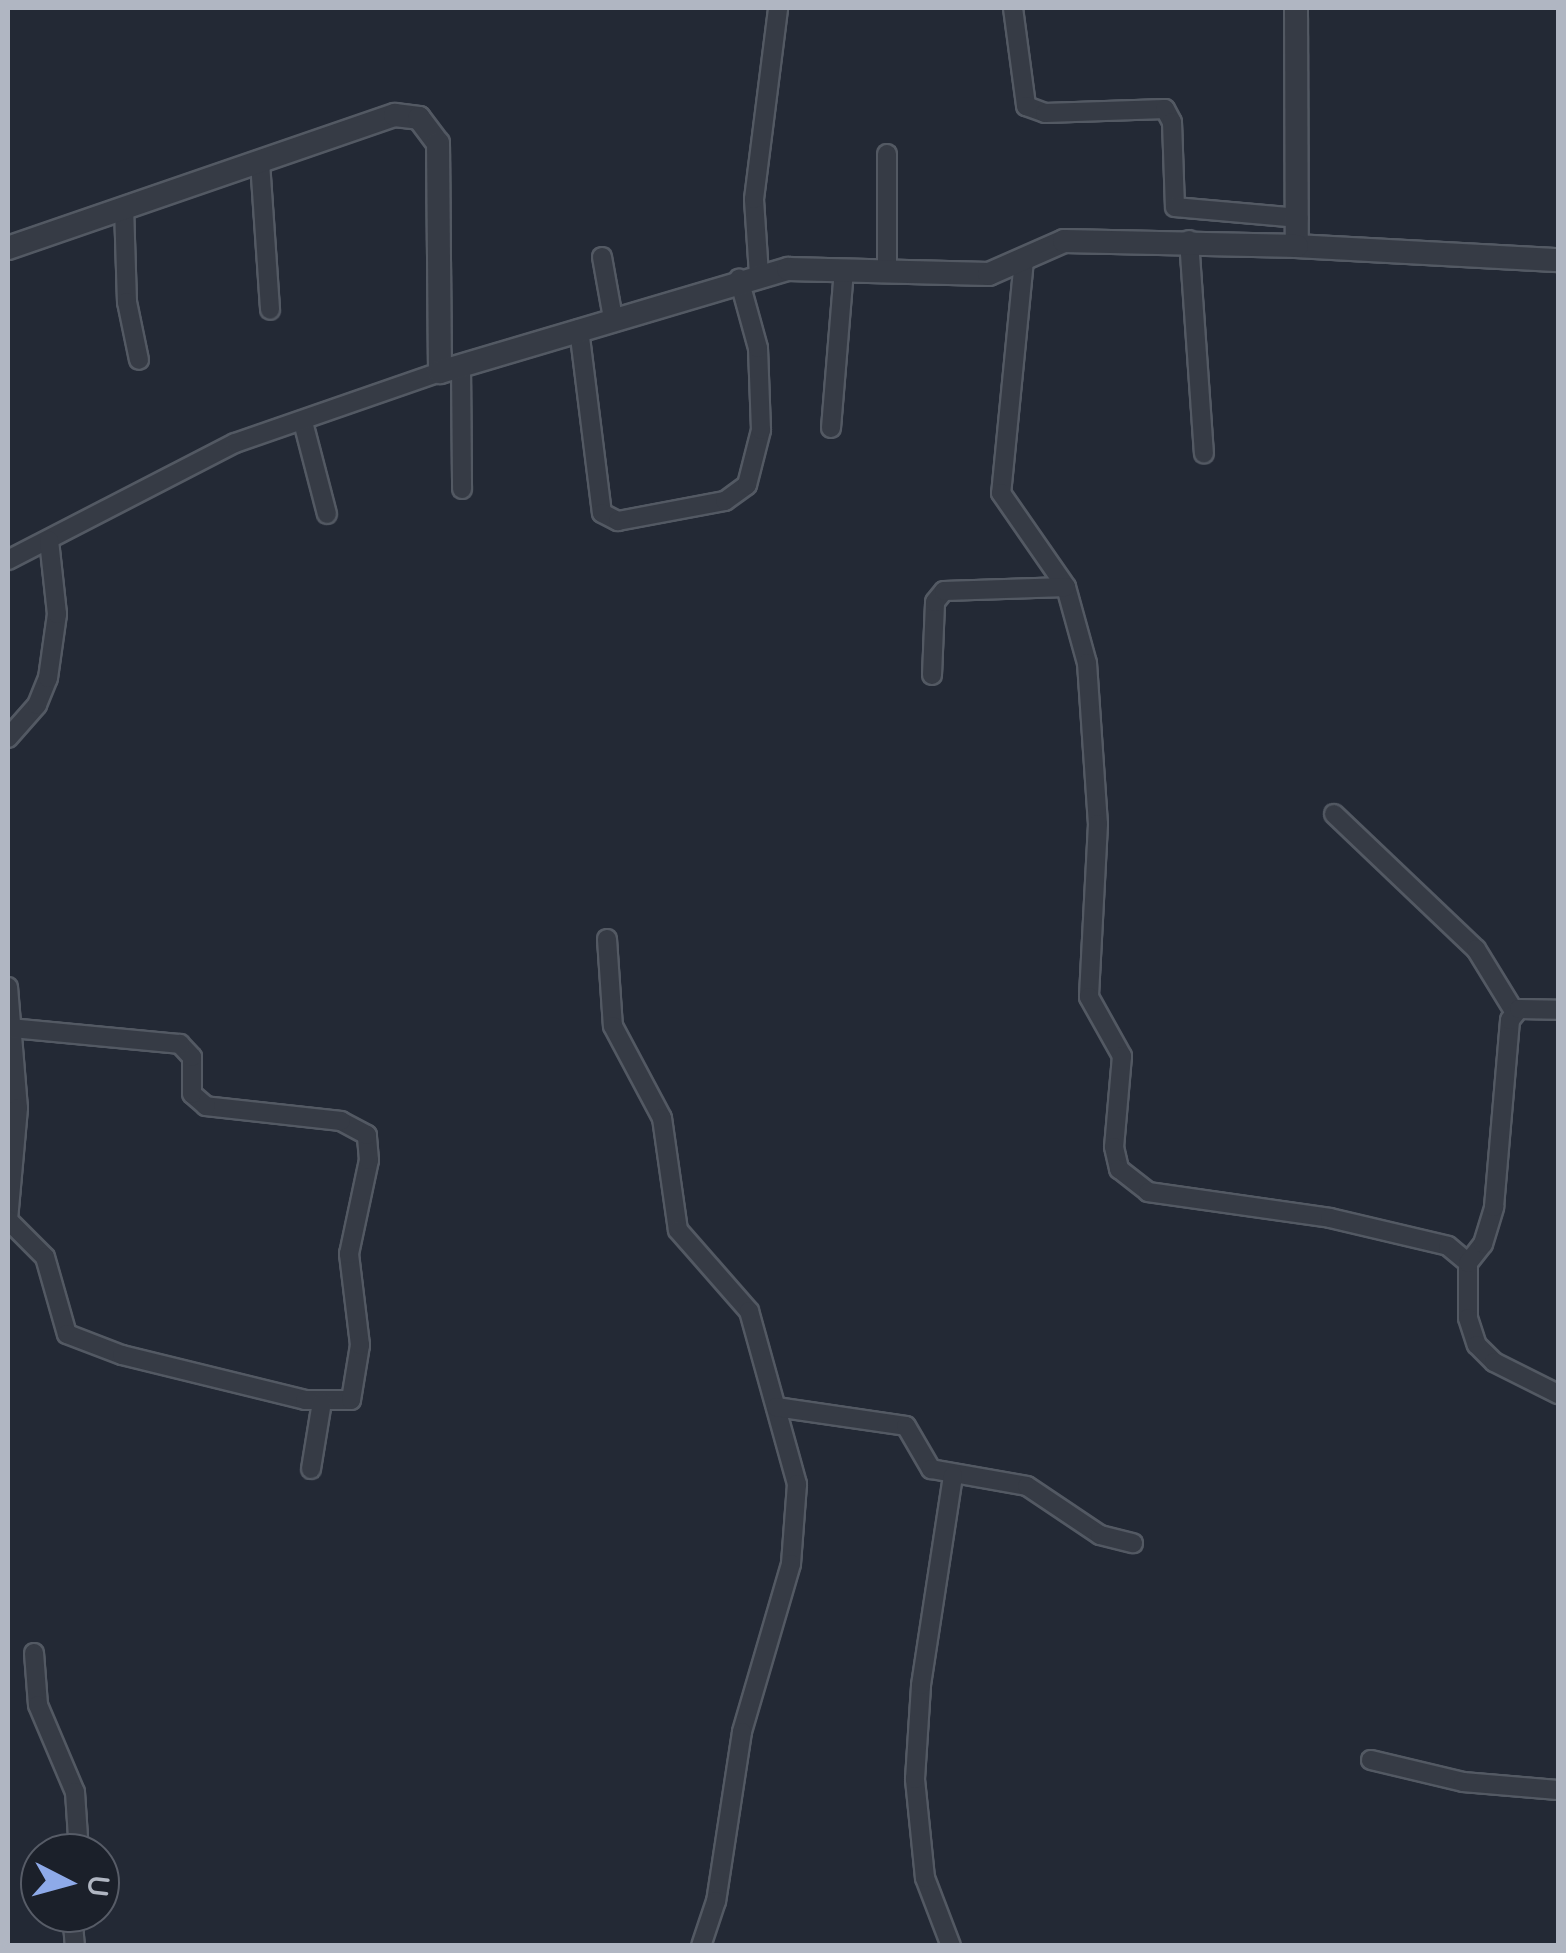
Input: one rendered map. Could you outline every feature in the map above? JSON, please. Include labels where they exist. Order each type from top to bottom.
[{"type":"street","points":[[579,329],[602,513],[618,520],[725,502],[748,485],[761,430],[758,348],[749,277],[754,199],[778,8]]},
{"type":"street","points":[[1012,8],[1026,106],[1044,113],[1165,109],[1172,122],[1175,207],[1299,218]]},
{"type":"street","points":[[1296,8],[1297,246]]},
{"type":"street","points":[[8,248],[396,115],[430,126],[440,178],[450,369],[462,489]]},
{"type":"street","points":[[887,154],[887,272]]},
{"type":"street","points":[[260,162],[270,310]]},
{"type":"street","points":[[124,207],[127,302],[138,360]]},
{"type":"street","points":[[1189,240],[1204,453]]},
{"type":"street","points":[[8,560],[234,443],[450,369],[749,277],[844,270],[989,274],[1064,241],[1189,240],[1558,260]]},
{"type":"street","points":[[602,257],[613,318]]},
{"type":"street","points":[[1024,260],[1000,493],[1066,587],[1094,717],[1098,824],[1089,997],[1122,1056],[1114,1148],[1124,1178],[1148,1192],[1435,1241],[1468,1263]]},
{"type":"street","points":[[831,428],[844,270]]},
{"type":"street","points":[[303,422],[327,514]]},
{"type":"street","points":[[8,738],[38,705],[48,678],[57,614],[49,540]]},
{"type":"street","points":[[932,675],[936,602],[944,591],[1066,587]]},
{"type":"street","points":[[1334,814],[1476,950],[1514,1011],[1494,1207],[1483,1244],[1468,1263],[1468,1318],[1477,1345],[1494,1362],[1558,1394]]},
{"type":"street","points":[[607,939],[613,1026],[662,1118],[678,1230],[750,1311],[794,1465],[796,1536],[742,1732],[716,1901],[701,1946]]},
{"type":"street","points":[[8,987],[11,1028],[18,1108],[8,1219],[45,1256],[67,1334],[122,1356],[322,1402],[346,1404],[357,1378],[360,1344],[349,1254],[369,1160],[367,1135],[342,1121],[206,1106],[192,1094],[192,1056],[180,1044],[11,1028]]},
{"type":"street","points":[[1514,1011],[1558,1010]]},
{"type":"street","points":[[310,1469],[322,1402]]},
{"type":"street","points":[[776,1407],[906,1426],[926,1464],[953,1474],[1027,1486],[1100,1535],[1133,1544]]},
{"type":"street","points":[[951,1946],[929,1894],[914,1779],[924,1667],[953,1474]]},
{"type":"street","points":[[34,1653],[38,1705],[73,1782],[77,1833]]},
{"type":"street","points":[[1372,1760],[1462,1782],[1558,1790]]}]
